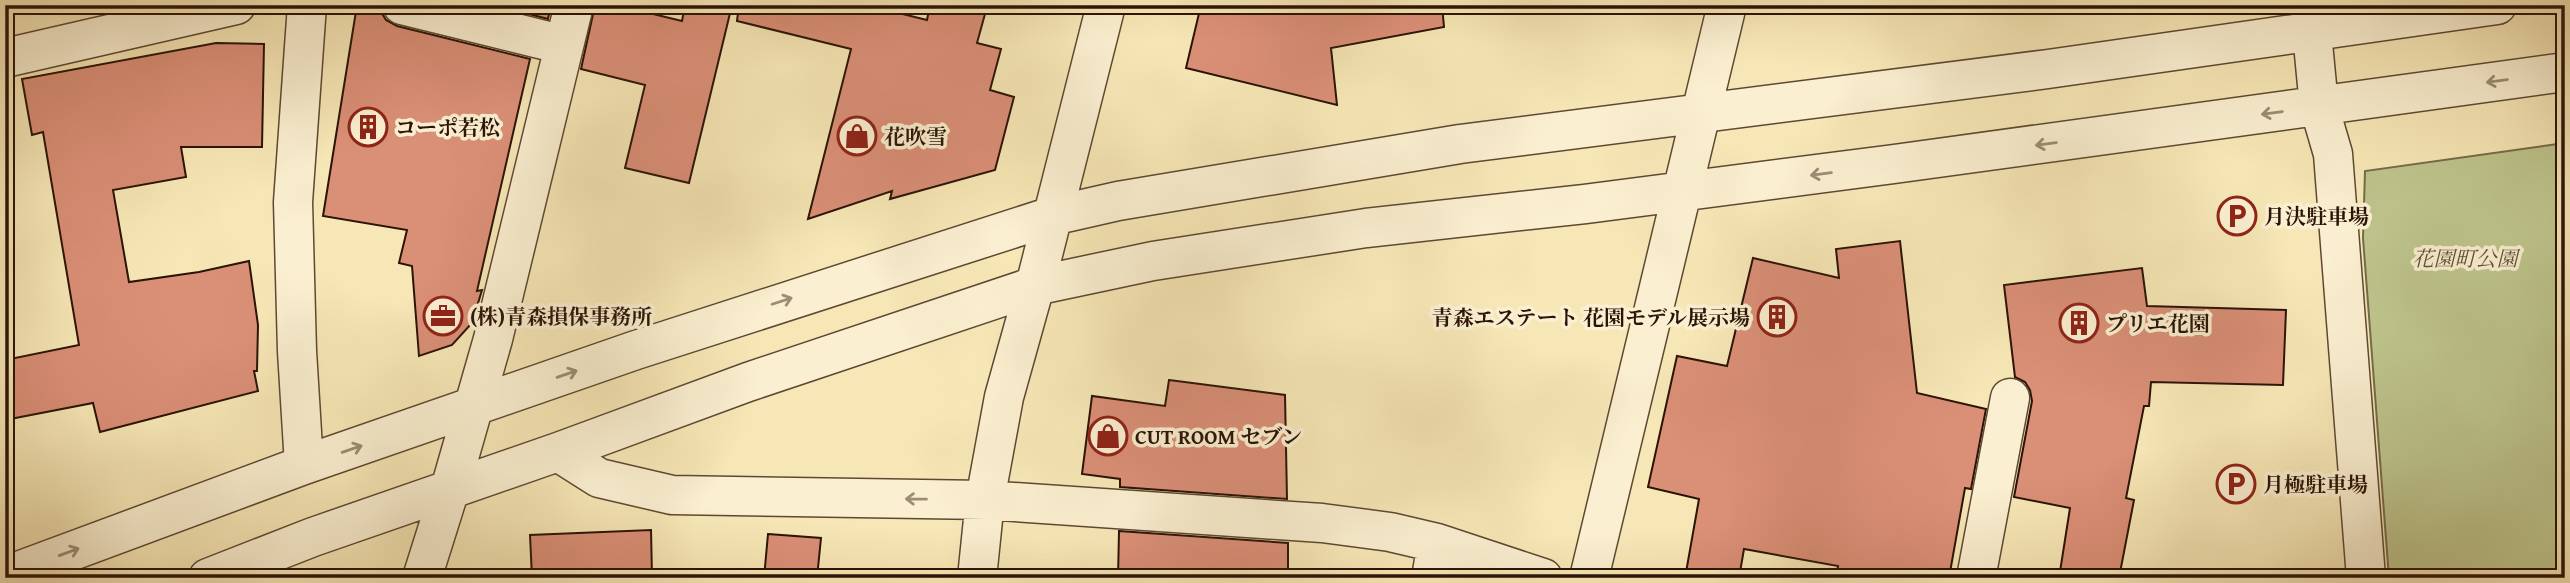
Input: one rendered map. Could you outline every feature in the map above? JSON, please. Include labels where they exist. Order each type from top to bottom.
[{"type":"street","points":[[5,58],[236,5]]},
{"type":"street","points":[[304,465],[297,351],[293,202],[307,5]]},
{"type":"street","points":[[402,5],[564,46]]},
{"type":"street","points":[[422,578],[500,316],[574,5]]},
{"type":"street","points":[[977,578],[985,500],[1004,397],[1106,5]]},
{"type":"street","points":[[1589,578],[1727,5]]},
{"type":"street","points":[[5,576],[304,465],[475,406],[772,304],[1052,216],[1118,201],[1460,144],[2062,68],[2497,5]]},
{"type":"street","points":[[2312,33],[2319,106],[2333,154],[2366,578]]},
{"type":"street","points":[[208,578],[313,537],[558,452],[748,382],[1035,286],[1153,261],[1366,228],[1682,192],[2565,72]]},
{"type":"street","points":[[1976,578],[2010,398]]},
{"type":"street","points":[[558,452],[599,478],[672,495],[985,500],[1322,523],[1390,532],[1434,560],[1543,578]]},
{"type":"green space","name":"花園町公園","points":[[2565,143],[2565,578],[2389,578],[2363,238],[2365,171]]},
{"type":"building","points":[[357,5],[381,5],[381,12],[386,20],[397,26],[530,59],[477,291],[482,290],[472,323],[452,345],[419,356],[412,266],[399,263],[407,230],[323,216]]},
{"type":"building","points":[[494,5],[551,5],[548,19]]},
{"type":"building","points":[[595,5],[616,5],[682,21],[685,5],[732,5],[689,183],[625,168],[645,85],[581,69]]},
{"type":"building","points":[[739,5],[866,5],[927,20],[930,5],[951,5],[985,14],[977,43],[1001,49],[990,90],[1014,97],[995,170],[890,199],[892,191],[808,219],[851,49],[737,21]]},
{"type":"building","points":[[1201,5],[1442,5],[1444,27],[1331,48],[1337,105],[1186,68]]},
{"type":"building","points":[[216,43],[264,44],[262,147],[181,147],[186,177],[113,190],[129,282],[199,272],[249,261],[258,325],[257,371],[254,371],[258,391],[100,432],[93,403],[5,420],[5,360],[79,345],[43,132],[32,135],[22,79]]},
{"type":"building","points":[[1900,241],[1917,393],[1986,409],[1971,489],[1965,488],[1949,578],[1836,578],[1838,566],[1744,549],[1739,578],[1685,578],[1699,499],[1648,487],[1677,356],[1727,366],[1753,258],[1839,278],[1836,249]]},
{"type":"building","points":[[2142,268],[2147,306],[2286,310],[2283,385],[2151,382],[2149,406],[2144,406],[2126,498],[2134,500],[2119,578],[2059,578],[2070,508],[2014,497],[2032,401],[2025,382],[2015,377],[2004,285]]},
{"type":"building","points":[[1169,380],[1285,395],[1287,499],[1120,487],[1120,479],[1082,474],[1092,396],[1165,406]]},
{"type":"building","points":[[651,530],[652,576],[532,578],[530,535]]},
{"type":"building","points":[[1119,531],[1288,543],[1288,578],[1118,578]]},
{"type":"building","points":[[768,534],[821,538],[817,578],[764,578]]},
{"type":"place","name":"コーポ若松","points":[[368,127]]},
{"type":"place","name":"花吹雪","points":[[857,136]]},
{"type":"place","name":"月決駐車場","points":[[2237,216]]},
{"type":"place","name":"(株)青森損保事務所","points":[[443,316]]},
{"type":"place","name":"青森エステート 花園モデル展示場","points":[[1777,317]]},
{"type":"place","name":"プリエ花園","points":[[2079,323]]},
{"type":"place","name":"CUT ROOM セブン","points":[[1108,436]]},
{"type":"place","name":"月極駐車場","points":[[2236,484]]}]
